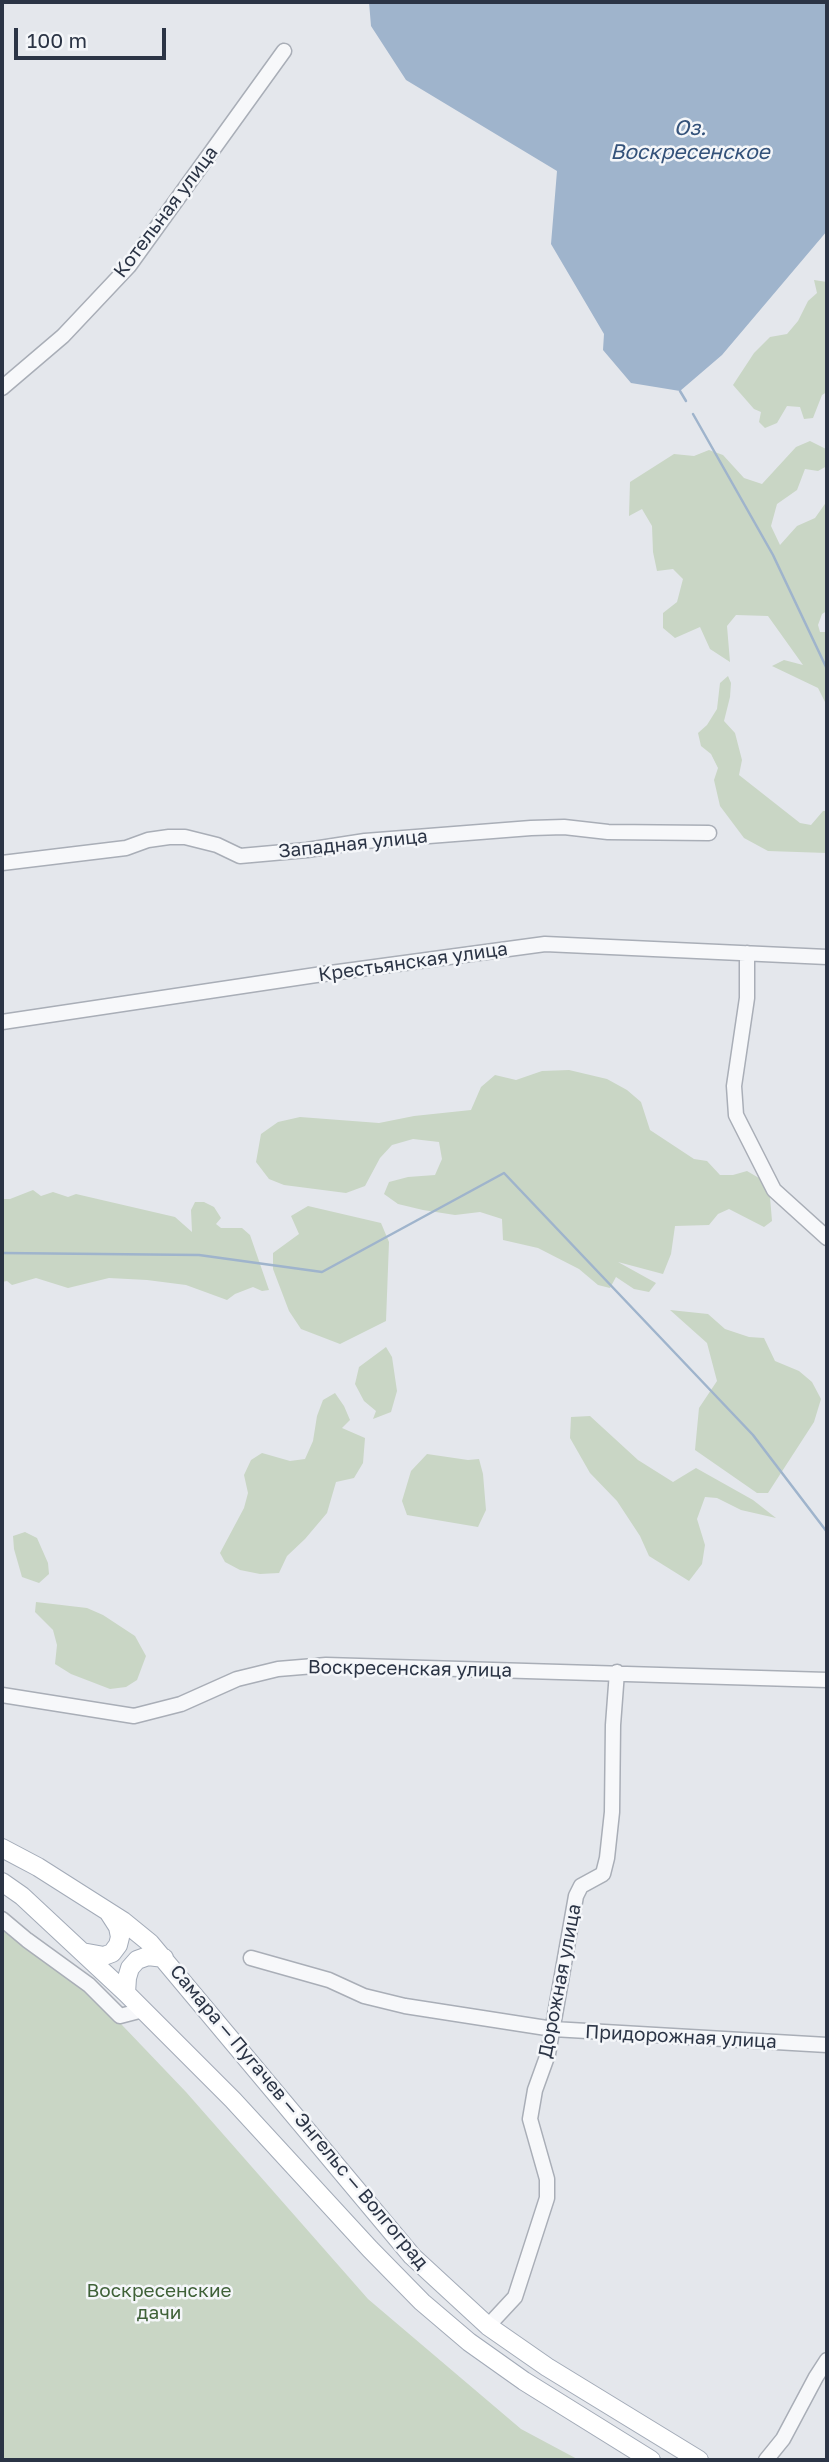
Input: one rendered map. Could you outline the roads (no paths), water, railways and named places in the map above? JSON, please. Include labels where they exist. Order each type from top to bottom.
[{"type":"main road","name":"Самара — Пугачев — Энгельс — Волгоград","points":[[2,1848],[38,1867],[109,1913],[150,1944],[412,2256],[488,2326],[557,2373],[699,2460]]},
{"type":"main road","name":"Самара — Пугачев — Энгельс — Волгоград","points":[[2,1882],[22,1896],[126,1993],[233,2100],[422,2302],[468,2342],[524,2381],[651,2460]]},
{"type":"main road","points":[[82,1952],[104,1956],[112,1953],[118,1945],[118,1927],[109,1913]]},
{"type":"main road","points":[[126,1993],[130,1968],[137,1960],[148,1956],[164,1958]]},
{"type":"street","name":"Котельная улица","points":[[2,388],[62,336],[129,266],[285,51]]},
{"type":"street","name":"Западная улица","points":[[2,863],[127,848],[169,837],[184,837],[217,845],[240,856],[365,841],[531,828],[709,833]]},
{"type":"street","name":"Крестьянская улица","points":[[2,1022],[545,944],[827,957]]},
{"type":"street","points":[[747,953],[747,998],[734,1086],[736,1115],[774,1190],[827,1238]]},
{"type":"street","name":"Воскресенская улица","points":[[2,1695],[134,1716],[181,1704],[237,1679],[314,1666],[617,1672],[827,1680]]},
{"type":"street","name":"Дорожная улица","points":[[488,2326],[515,2297],[547,2198],[547,2179],[530,2119],[534,2090],[548,2054],[576,1896],[581,1886],[603,1874],[607,1858],[612,1812],[613,1725],[617,1672]]},
{"type":"street","points":[[2,1919],[89,1985],[120,2016],[143,2010]]},
{"type":"street","name":"Придорожная улица","points":[[251,1958],[329,1980],[364,1996],[405,2007],[553,2029],[827,2045]]},
{"type":"street","points":[[766,2460],[783,2439],[827,2361]]},
{"type":"street","points":[[777,2460],[783,2439]]},
{"type":"water","name":"Оз. Воскресенское","points":[[369,2],[827,2],[827,231],[722,355],[680,391],[631,383],[603,350],[604,334],[551,244],[557,171],[406,80],[371,26]]},
{"type":"waterway","points":[[680,391],[686,401]]},
{"type":"waterway","points":[[693,414],[773,555],[827,669]]},
{"type":"waterway","points":[[2,1253],[199,1255],[322,1272],[504,1173],[753,1435],[827,1532]]},
{"type":"park label","name":"Воскресенские дачи","points":[[159,2302]]}]
